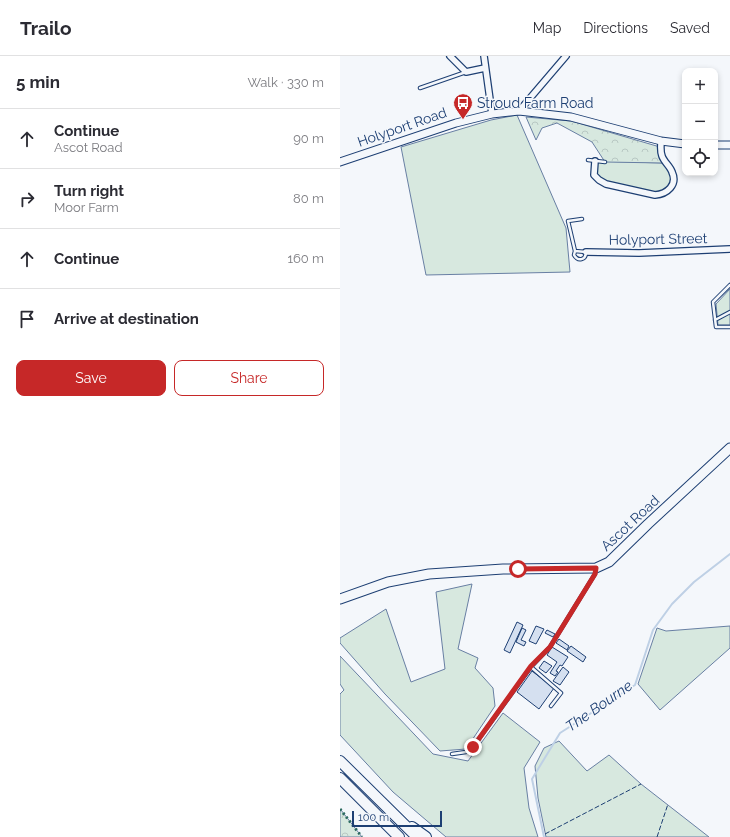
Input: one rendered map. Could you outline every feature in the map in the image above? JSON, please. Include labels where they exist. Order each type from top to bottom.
[{"type":"highway","points":[[340,761],[417,837]]},
{"type":"highway","points":[[340,778],[399,837]]},
{"type":"highway","points":[[340,783],[390,837]]},
{"type":"highway","points":[[392,813],[426,837]]},
{"type":"main road","name":"Ascot Road","points":[[340,599],[388,582],[429,574],[502,569],[596,568],[609,562],[730,448]]},
{"type":"street","points":[[450,56],[466,72],[486,68]]},
{"type":"street","points":[[484,56],[492,114]]},
{"type":"street","points":[[519,111],[566,56]]},
{"type":"street","name":"Holyport Road","points":[[340,162],[456,123],[492,114],[519,111],[571,116],[661,141],[682,144]]},
{"type":"street","points":[[595,161],[594,175],[606,184],[655,195],[662,195],[669,191],[673,184],[674,178],[672,171],[662,157],[660,150],[661,141]]},
{"type":"street","points":[[718,145],[730,145]]},
{"type":"street","name":"Holyport Street","points":[[586,252],[639,253],[730,249]]},
{"type":"lane","points":[[420,88],[466,72]]},
{"type":"lane","points":[[588,160],[605,162]]},
{"type":"lane","points":[[575,251],[586,252],[584,258],[580,260],[574,255],[575,251],[568,221],[582,219]]},
{"type":"lane","points":[[730,285],[713,302],[716,327],[730,327]]},
{"type":"lane","points":[[715,320],[730,312]]},
{"type":"lane","points":[[452,754],[466,752],[473,747],[531,666],[550,647],[595,574],[596,568]]},
{"type":"lane","points":[[531,666],[560,693],[551,706]]},
{"type":"green space","points":[[517,115],[566,228],[570,272],[426,275],[401,147],[491,120]]},
{"type":"green space","points":[[526,117],[571,121],[660,147],[663,163],[605,162],[592,142],[557,123],[542,128],[536,140]]},
{"type":"green space","points":[[595,161],[663,163],[666,164],[674,178],[662,195],[606,184],[594,175]]},
{"type":"green space","points":[[730,289],[730,325],[718,325],[716,304]]},
{"type":"green space","points":[[472,584],[458,649],[478,658],[475,668],[493,688],[495,706],[466,749],[440,751],[385,694],[340,643],[340,638],[386,609],[411,682],[445,669],[436,592]]},
{"type":"green space","points":[[730,626],[730,648],[660,710],[638,684],[657,628],[666,631]]},
{"type":"green space","points":[[340,656],[433,754],[468,761],[503,713],[540,742],[524,768],[529,808],[538,837],[446,837],[393,792],[340,735],[340,694],[344,690],[340,684]]},
{"type":"green space","points":[[559,741],[587,771],[609,755],[641,784],[709,837],[546,837],[538,798],[535,766],[544,748]]},
{"type":"green space","points":[[341,810],[362,837],[340,837]]},
{"type":"building","points":[[517,622],[523,625],[510,653],[504,650]]},
{"type":"building","points":[[536,626],[544,629],[536,644],[529,641]]},
{"type":"building","points":[[522,628],[526,630],[521,640],[526,642],[524,646],[516,642]]},
{"type":"building","points":[[547,630],[555,634],[553,637],[545,633]]},
{"type":"building","points":[[559,639],[569,646],[567,650],[556,643]]},
{"type":"building","points":[[571,646],[586,657],[583,662],[567,651]]},
{"type":"building","points":[[552,647],[568,657],[562,666],[560,665],[555,676],[550,673],[557,662],[547,655]]},
{"type":"building","points":[[544,661],[552,666],[546,673],[539,668]]},
{"type":"building","points":[[563,667],[569,672],[560,685],[553,681]]},
{"type":"building","points":[[532,671],[554,688],[539,709],[517,692]]},
{"type":"waterway","name":"The Bourne","points":[[544,837],[532,779],[560,733],[635,685],[653,630],[672,604],[694,582],[730,554]]},
{"type":"hedge","points":[[340,809],[362,837]]},
{"type":"fence","points":[[545,834],[641,784]]},
{"type":"fence","points":[[657,837],[668,804]]},
{"type":"place","name":"Stroud Farm Road","points":[[463,120]]},
{"type":"route","points":[[473,747],[531,666],[550,647],[595,574],[596,568],[518,569]]}]
